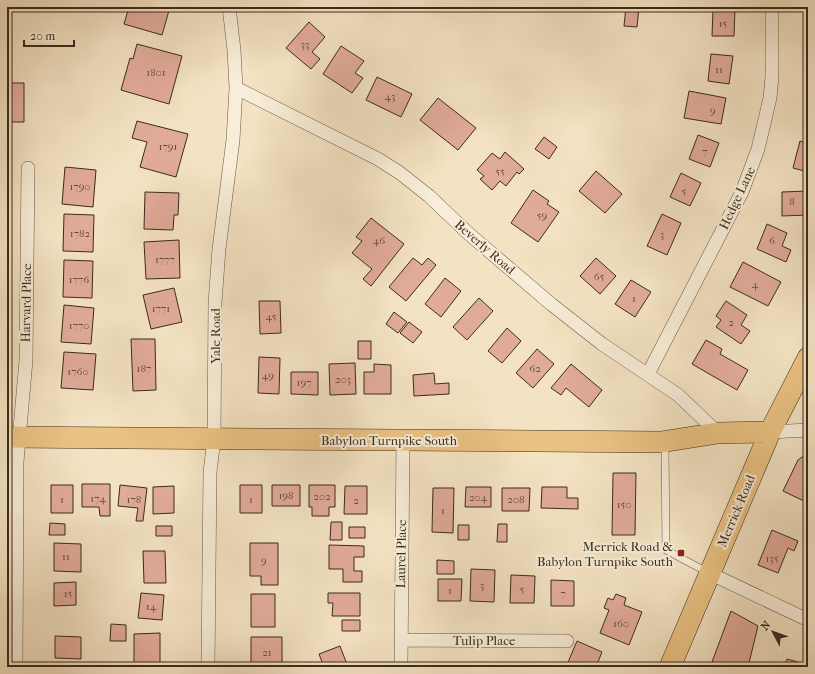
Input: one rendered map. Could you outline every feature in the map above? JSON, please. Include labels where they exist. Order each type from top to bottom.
[{"type":"main road","name":"Merrick Road","points":[[670,667],[770,432],[808,358]]},
{"type":"main road","name":"Babylon Turnpike South","points":[[14,437],[665,442],[718,432],[770,432]]},
{"type":"street","name":"Yale Road","points":[[208,667],[210,472],[214,439],[216,275],[233,140],[236,88],[234,50],[229,7]]},
{"type":"street","name":"Hedge Lane","points":[[648,374],[742,192],[758,149],[770,98],[772,77],[772,7]]},
{"type":"street","name":"Beverly Road","points":[[236,88],[378,159],[400,173],[429,196],[469,234],[551,304],[602,344],[678,395],[718,432]]},
{"type":"street","name":"Harvard Place","points":[[16,667],[17,462],[14,437],[26,360],[28,168]]},
{"type":"street","points":[[770,432],[808,430]]},
{"type":"street","name":"Laurel Place","points":[[400,667],[402,440]]},
{"type":"street","points":[[709,573],[808,620]]},
{"type":"street","name":"Tulip Place","points":[[401,640],[567,641]]},
{"type":"lane","points":[[665,442],[666,550],[709,573]]},
{"type":"building","points":[[129,7],[170,7],[162,35],[124,24]]},
{"type":"building","points":[[626,7],[639,7],[637,27],[624,26]]},
{"type":"building","points":[[713,9],[735,9],[734,36],[712,36]]},
{"type":"building","points":[[309,22],[325,37],[312,52],[320,59],[311,69],[286,48]]},
{"type":"building","points":[[137,44],[182,56],[169,104],[121,90],[130,58],[133,59]]},
{"type":"building","points":[[341,46],[364,61],[355,73],[363,78],[352,93],[323,74]]},
{"type":"building","points":[[711,54],[733,56],[729,84],[708,81]]},
{"type":"building","points":[[377,77],[412,94],[401,117],[366,100]]},
{"type":"building","points":[[7,83],[24,83],[24,122],[7,122]]},
{"type":"building","points":[[689,91],[726,98],[721,124],[684,118]]},
{"type":"building","points":[[438,98],[476,128],[458,150],[420,120]]},
{"type":"building","points":[[808,98],[808,125],[803,124]]},
{"type":"building","points":[[137,121],[188,134],[176,177],[140,167],[147,142],[132,138]]},
{"type":"building","points":[[698,135],[719,143],[710,167],[689,159]]},
{"type":"building","points":[[544,137],[557,147],[549,159],[535,149]]},
{"type":"building","points":[[800,141],[808,144],[808,172],[793,168]]},
{"type":"building","points":[[505,152],[524,169],[519,174],[517,172],[506,186],[500,181],[492,190],[480,179],[484,176],[477,170],[492,153],[500,159]]},
{"type":"building","points":[[65,167],[96,170],[93,207],[62,204]]},
{"type":"building","points":[[596,171],[622,194],[605,213],[579,191]]},
{"type":"building","points":[[681,173],[701,183],[690,206],[670,197]]},
{"type":"building","points":[[533,190],[549,201],[547,204],[559,212],[538,242],[511,223]]},
{"type":"building","points":[[808,191],[808,215],[782,216],[782,192]]},
{"type":"building","points":[[145,192],[179,193],[178,215],[174,215],[173,230],[144,229]]},
{"type":"building","points":[[64,214],[94,215],[93,252],[63,251]]},
{"type":"building","points":[[662,214],[681,223],[667,255],[647,246]]},
{"type":"building","points":[[371,218],[404,244],[371,286],[363,279],[372,269],[352,253],[362,241],[356,237]]},
{"type":"building","points":[[767,224],[787,233],[782,246],[791,250],[786,262],[757,249]]},
{"type":"building","points":[[179,240],[180,278],[146,279],[144,242]]},
{"type":"building","points":[[413,258],[422,265],[428,258],[436,265],[406,301],[389,287]]},
{"type":"building","points":[[596,258],[616,276],[600,294],[580,276]]},
{"type":"building","points":[[64,260],[93,261],[92,298],[63,297]]},
{"type":"building","points":[[743,262],[781,282],[768,306],[730,287]]},
{"type":"building","points":[[445,278],[461,291],[441,317],[425,304]]},
{"type":"building","points":[[631,280],[651,292],[635,317],[615,304]]},
{"type":"building","points":[[174,288],[182,322],[151,329],[143,295]]},
{"type":"building","points":[[479,298],[493,311],[467,340],[453,327]]},
{"type":"building","points":[[259,301],[280,301],[281,333],[260,334]]},
{"type":"building","points":[[726,301],[747,315],[741,325],[750,331],[741,344],[716,327],[721,320],[716,316]]},
{"type":"building","points":[[64,305],[94,308],[91,344],[61,342]]},
{"type":"building","points":[[394,312],[407,322],[398,333],[386,324]]},
{"type":"building","points":[[409,322],[422,332],[413,343],[400,333]]},
{"type":"building","points":[[507,328],[521,341],[502,363],[488,351]]},
{"type":"building","points":[[131,339],[155,339],[156,390],[133,391]]},
{"type":"building","points":[[706,340],[722,349],[720,354],[748,370],[737,390],[692,364]]},
{"type":"building","points":[[358,341],[371,341],[371,359],[358,359]]},
{"type":"building","points":[[537,349],[554,364],[533,388],[516,373]]},
{"type":"building","points":[[64,352],[96,354],[93,390],[61,388]]},
{"type":"building","points":[[259,357],[280,358],[279,394],[258,393]]},
{"type":"building","points":[[355,363],[356,394],[330,395],[329,364]]},
{"type":"building","points":[[374,364],[391,365],[391,394],[364,394],[364,372],[374,372]]},
{"type":"building","points":[[571,364],[602,390],[589,407],[566,388],[561,395],[551,388]]},
{"type":"building","points":[[291,372],[318,372],[318,395],[291,394]]},
{"type":"building","points":[[434,373],[435,384],[449,383],[449,394],[414,396],[413,375]]},
{"type":"building","points":[[808,456],[808,503],[783,491],[798,460],[802,457]]},
{"type":"building","points":[[613,473],[636,473],[635,535],[612,535]]},
{"type":"building","points":[[82,484],[110,484],[110,516],[100,516],[99,507],[82,507]]},
{"type":"building","points":[[51,485],[73,485],[73,513],[51,513]]},
{"type":"building","points":[[120,485],[147,488],[143,521],[136,521],[138,508],[118,506]]},
{"type":"building","points":[[240,485],[262,485],[262,513],[240,513]]},
{"type":"building","points":[[272,485],[300,485],[300,506],[272,506]]},
{"type":"building","points":[[309,485],[335,485],[335,507],[329,507],[329,516],[312,516],[312,507],[309,507]]},
{"type":"building","points":[[174,486],[174,513],[153,514],[153,487]]},
{"type":"building","points":[[345,486],[367,486],[367,514],[344,514]]},
{"type":"building","points":[[466,487],[491,487],[491,507],[465,507]]},
{"type":"building","points":[[542,487],[567,487],[567,498],[578,498],[578,509],[541,508]]},
{"type":"building","points":[[433,488],[454,488],[453,533],[432,532]]},
{"type":"building","points":[[502,488],[530,488],[529,511],[502,511]]},
{"type":"building","points":[[331,522],[342,522],[342,540],[330,540]]},
{"type":"building","points":[[50,523],[65,524],[65,535],[49,535]]},
{"type":"building","points":[[498,524],[507,524],[507,542],[497,542]]},
{"type":"building","points":[[458,525],[469,525],[469,540],[458,540]]},
{"type":"building","points":[[156,526],[172,526],[172,536],[156,536]]},
{"type":"building","points":[[349,527],[365,527],[365,538],[349,538]]},
{"type":"building","points":[[772,530],[798,541],[794,551],[788,548],[778,573],[758,565]]},
{"type":"building","points":[[54,543],[81,544],[81,572],[54,571]]},
{"type":"building","points":[[250,543],[278,543],[278,585],[261,585],[261,576],[250,576]]},
{"type":"building","points":[[329,545],[364,546],[364,557],[354,557],[354,571],[362,571],[362,582],[343,582],[343,569],[329,569]]},
{"type":"building","points":[[143,551],[165,551],[166,583],[144,583]]},
{"type":"building","points":[[437,560],[454,561],[454,574],[437,574]]},
{"type":"building","points":[[471,569],[495,570],[494,602],[470,601]]},
{"type":"building","points":[[511,575],[535,576],[534,603],[510,603]]},
{"type":"building","points":[[438,579],[462,579],[461,601],[438,601]]},
{"type":"building","points":[[551,580],[574,581],[574,606],[551,606]]},
{"type":"building","points":[[76,582],[76,605],[54,606],[54,583]]},
{"type":"building","points":[[141,593],[164,595],[162,620],[138,618]]},
{"type":"building","points":[[328,593],[360,593],[360,616],[332,616],[333,603],[328,603]]},
{"type":"building","points":[[251,594],[275,594],[275,627],[251,627]]},
{"type":"building","points":[[616,594],[626,598],[624,605],[642,612],[629,645],[600,633],[609,610],[604,608],[608,598],[613,600]]},
{"type":"building","points":[[731,611],[758,626],[748,667],[726,667],[712,662]]},
{"type":"building","points":[[342,620],[360,620],[360,631],[342,631]]},
{"type":"building","points":[[111,624],[126,625],[126,641],[110,641]]},
{"type":"building","points":[[160,633],[160,666],[134,667],[134,634]]},
{"type":"building","points":[[55,636],[81,637],[81,659],[55,658]]},
{"type":"building","points":[[251,637],[282,637],[282,667],[251,667]]},
{"type":"building","points":[[577,641],[602,652],[596,667],[566,667]]},
{"type":"building","points":[[340,646],[348,667],[324,667],[319,654]]},
{"type":"building","points":[[787,659],[808,665],[808,667],[784,667]]},
{"type":"building","points":[[712,662],[725,667],[709,667]]},
{"type":"place","name":"Merrick Road & Babylon Turnpike South","points":[[681,553]]}]
